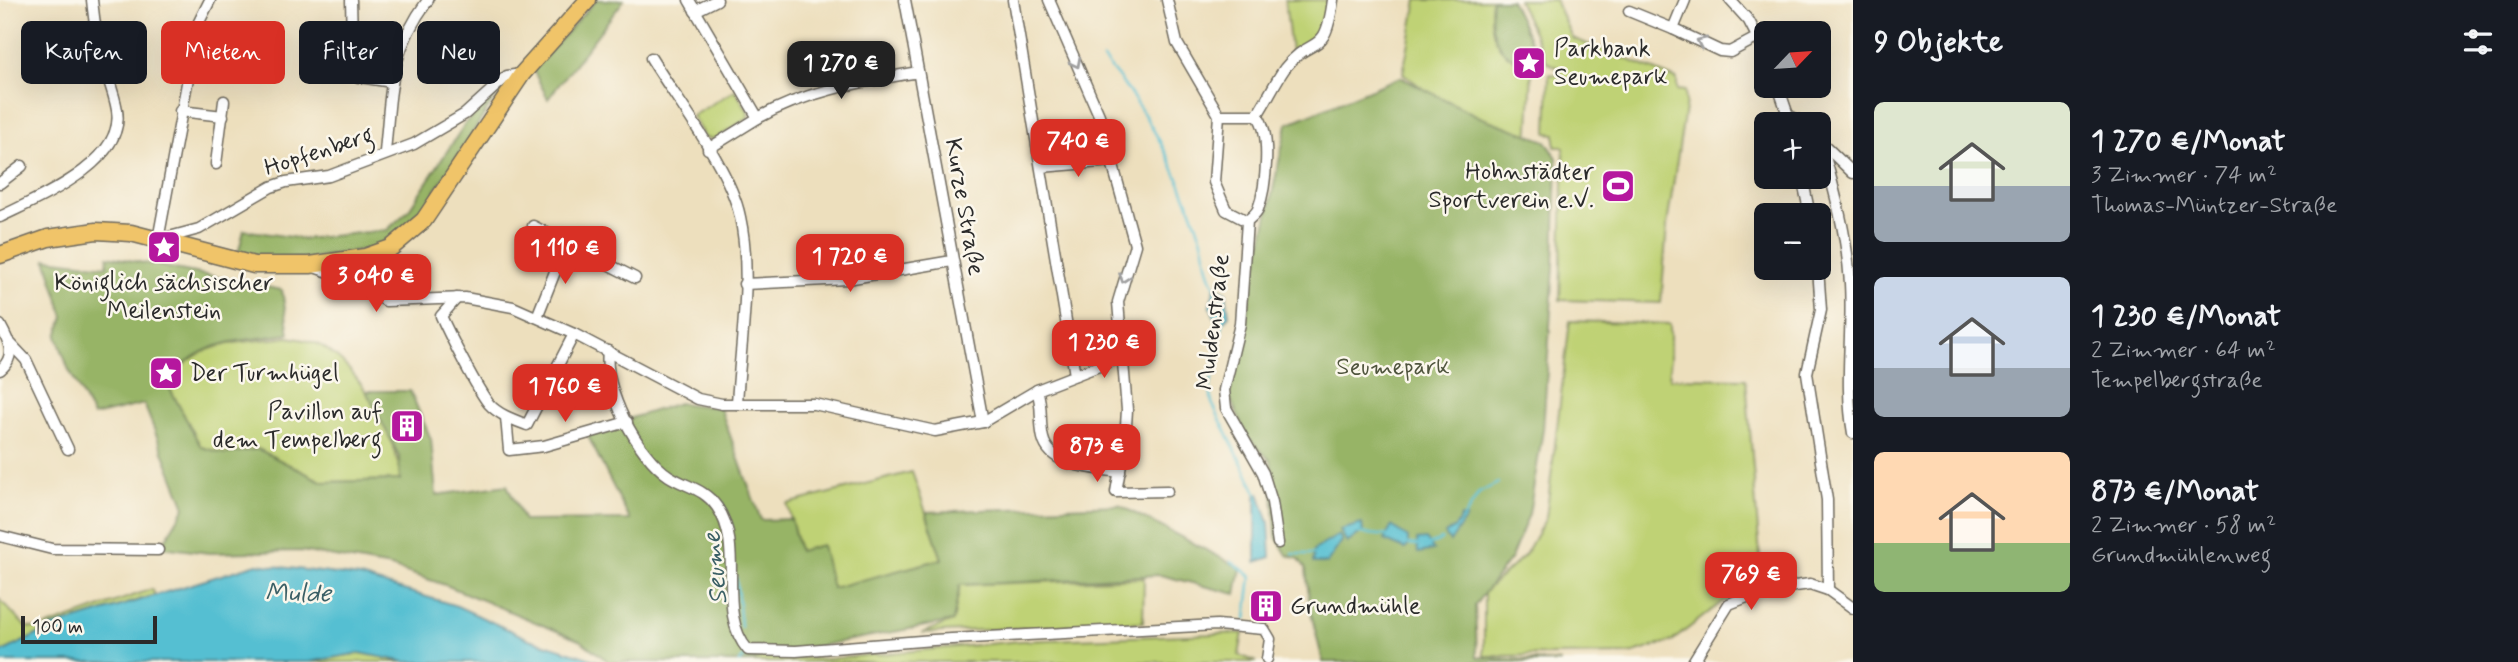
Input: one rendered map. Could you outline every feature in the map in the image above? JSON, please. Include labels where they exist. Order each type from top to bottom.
[{"type":"main road","points":[[0,255],[72,233],[112,231],[254,265],[310,265],[365,257],[400,243],[424,220],[522,74],[588,0]]},
{"type":"street","points":[[0,217],[43,197],[85,170],[113,134],[118,113],[100,53],[92,0]]},
{"type":"street","points":[[158,240],[198,24],[210,0]]},
{"type":"street","points":[[351,0],[352,21]]},
{"type":"street","points":[[403,38],[428,0]]},
{"type":"street","points":[[689,0],[758,118]]},
{"type":"street","points":[[695,11],[717,0]]},
{"type":"street","name":"Kurze Straße","points":[[905,0],[983,422]]},
{"type":"street","points":[[1013,0],[1075,375]]},
{"type":"street","points":[[1049,0],[1093,98],[1135,245],[1118,302],[1126,410],[1116,492],[1167,491]]},
{"type":"street","points":[[1167,0],[1177,43],[1219,115],[1257,116],[1286,67],[1323,40],[1329,30],[1333,0]]},
{"type":"street","points":[[1673,29],[1685,0]]},
{"type":"street","points":[[1730,0],[1754,32]]},
{"type":"street","points":[[1629,11],[1720,51],[1730,52],[1754,39]]},
{"type":"street","points":[[652,58],[708,149],[738,208],[743,240],[744,284],[737,404]]},
{"type":"street","points":[[708,149],[781,105],[830,88],[918,72]]},
{"type":"street","name":"Hopfenberg","points":[[158,240],[199,229],[271,187],[286,182],[329,176],[429,136],[465,114],[508,76],[522,74]]},
{"type":"street","points":[[385,152],[392,84]]},
{"type":"street","points":[[216,164],[224,101]]},
{"type":"street","points":[[180,111],[223,116]]},
{"type":"street","name":"Muldenstraße","points":[[1219,115],[1214,183],[1226,210],[1247,221]]},
{"type":"street","name":"Muldenstraße","points":[[1257,116],[1262,122],[1267,159],[1258,212],[1247,221],[1240,324],[1224,390],[1226,408],[1263,473],[1272,502],[1278,543]]},
{"type":"street","points":[[1831,151],[1853,173]]},
{"type":"street","points":[[1041,167],[1113,161]]},
{"type":"street","points":[[0,183],[22,166]]},
{"type":"street","points":[[1831,184],[1848,251],[1850,287],[1847,391],[1853,433]]},
{"type":"street","points":[[533,226],[635,278]]},
{"type":"street","points":[[537,317],[566,244]]},
{"type":"street","points":[[744,284],[847,279],[952,261]]},
{"type":"street","points":[[310,265],[356,281],[386,301],[457,298],[488,301],[537,317],[608,351],[688,396],[737,404],[814,404],[935,430],[952,430],[983,422],[1037,390],[1122,357]]},
{"type":"street","points":[[1819,280],[1821,310],[1807,373],[1827,500],[1828,590]]},
{"type":"street","points":[[457,298],[441,313],[442,319],[489,404],[506,417],[527,425],[574,334]]},
{"type":"street","points":[[0,325],[9,342],[26,360],[68,449]]},
{"type":"street","points":[[0,370],[7,364],[10,355],[9,342]]},
{"type":"street","points":[[608,351],[606,367],[610,387],[627,422],[660,470],[700,489],[719,508],[726,526],[730,556],[735,630],[748,650],[796,651],[933,640],[1217,625],[1265,629],[1270,639],[1267,659]]},
{"type":"street","points":[[1037,390],[1042,404],[1043,438],[1062,461],[1120,472]]},
{"type":"street","points":[[506,417],[509,450],[544,446],[627,422]]},
{"type":"street","points":[[0,536],[52,549],[158,550]]},
{"type":"street","points":[[1693,662],[1728,604],[1765,590],[1811,584],[1828,590],[1853,608]]},
{"type":"green space","points":[[596,0],[624,0],[548,99],[533,70]]},
{"type":"green space","points":[[1285,0],[1327,0],[1322,26],[1314,38],[1291,52]]},
{"type":"green space","points":[[1417,0],[1492,0],[1492,25],[1498,43],[1511,58],[1532,70],[1523,242],[1435,98],[1403,73]]},
{"type":"green space","points":[[1492,0],[1511,0],[1532,44],[1537,65],[1513,59],[1499,45],[1492,25]]},
{"type":"green space","name":"Hohnstädter Sportverein e.V.","points":[[1518,0],[1555,0],[1572,38],[1677,79],[1677,90],[1685,91],[1686,102],[1667,225],[1661,303],[1560,300],[1564,147],[1555,147],[1555,134],[1547,133],[1549,74],[1559,75],[1561,69],[1547,62]]},
{"type":"green space","name":"Seumepark","points":[[1400,77],[1480,117],[1546,141],[1557,158],[1554,266],[1543,430],[1529,514],[1511,558],[1475,605],[1477,657],[1561,662],[1323,662],[1310,609],[1306,569],[1299,559],[1287,555],[1276,537],[1271,461],[1248,438],[1229,396],[1287,124]]},
{"type":"green space","points":[[501,88],[419,217],[382,247],[311,259],[255,259],[238,254],[244,230],[304,239],[387,230],[408,211],[467,121]]},
{"type":"green space","points":[[735,90],[748,111],[748,118],[715,139],[705,138],[692,116]]},
{"type":"green space","points":[[108,256],[282,290],[289,334],[237,341],[204,351],[190,359],[178,371],[169,387],[201,447],[225,454],[258,449],[323,482],[400,480],[399,456],[366,391],[410,391],[431,439],[436,495],[507,485],[524,521],[630,520],[586,432],[679,403],[720,408],[761,520],[791,519],[799,551],[822,545],[832,588],[942,559],[926,512],[1119,505],[1241,568],[1236,594],[1160,575],[960,585],[953,621],[764,656],[749,662],[609,662],[581,641],[448,586],[391,567],[301,551],[209,553],[161,547],[185,507],[144,404],[93,416],[68,368],[57,336],[64,317],[46,259],[107,266]]},
{"type":"green space","points":[[1570,321],[1670,324],[1670,378],[1746,379],[1762,582],[1759,588],[1722,602],[1672,641],[1630,654],[1484,656],[1484,592],[1525,555],[1546,518]]},
{"type":"green space","points":[[288,337],[320,345],[349,369],[384,423],[398,462],[400,480],[323,482],[258,449],[225,454],[201,447],[169,387],[178,371],[204,351],[220,346]]},
{"type":"green space","points":[[912,472],[942,559],[832,589],[799,551],[787,504]]},
{"type":"green space","points":[[1144,578],[1143,622],[922,633],[953,621],[960,585]]},
{"type":"green space","points":[[152,589],[155,595],[53,627],[0,653],[0,600],[26,627],[39,629]]},
{"type":"green space","points":[[1243,633],[1239,655],[1257,662],[749,662],[763,656],[828,659],[1020,641]]},
{"type":"green space","points":[[360,653],[406,662],[309,662]]},
{"type":"water","points":[[1215,286],[1226,292],[1229,315],[1223,323],[1216,321],[1210,305]]},
{"type":"water","points":[[1259,493],[1269,523],[1271,557],[1256,562],[1256,495]]},
{"type":"water","points":[[1461,517],[1466,518],[1450,542],[1445,534],[1456,526]]},
{"type":"water","points":[[1362,524],[1363,531],[1347,543],[1340,530]]},
{"type":"water","points":[[1392,526],[1408,538],[1408,546],[1405,549],[1384,540]]},
{"type":"water","points":[[1339,535],[1342,541],[1327,563],[1313,563],[1314,550]]},
{"type":"water","points":[[1426,539],[1434,550],[1418,553],[1417,540]]},
{"type":"water","name":"Mulde","points":[[257,564],[360,577],[457,606],[529,639],[601,662],[406,662],[360,653],[309,662],[0,662],[0,653],[53,627]]},
{"type":"waterway","points":[[1103,59],[1148,120],[1172,164],[1200,234],[1215,286]]},
{"type":"waterway","points":[[1223,323],[1210,388],[1212,403],[1257,494]]},
{"type":"waterway","points":[[1463,519],[1479,493],[1498,483]]},
{"type":"waterway","name":"Seume","points":[[722,503],[731,526]]},
{"type":"waterway","points":[[1359,533],[1390,536]]},
{"type":"waterway","points":[[1429,545],[1442,539]]},
{"type":"waterway","points":[[1405,544],[1419,545]]},
{"type":"waterway","points":[[1293,554],[1316,554]]},
{"type":"waterway","points":[[1231,561],[1251,576],[1246,619]]},
{"type":"waterway","name":"Seume","points":[[736,578],[741,627]]},
{"type":"waterway","name":"Seume","points":[[739,662],[745,657]]},
{"type":"place","name":"Parkbank Seumepark","points":[[1529,63]]},
{"type":"place","name":"Hohnstädter Sportverein e.V.","points":[[1618,186]]},
{"type":"place","name":"Königlich sächsischer Meilenstein","points":[[164,247]]},
{"type":"place","name":"Der Turmhügel","points":[[166,373]]},
{"type":"place","name":"Pavillon auf dem Tempelberg","points":[[407,426]]},
{"type":"place","name":"Grundmühle","points":[[1266,606]]}]
